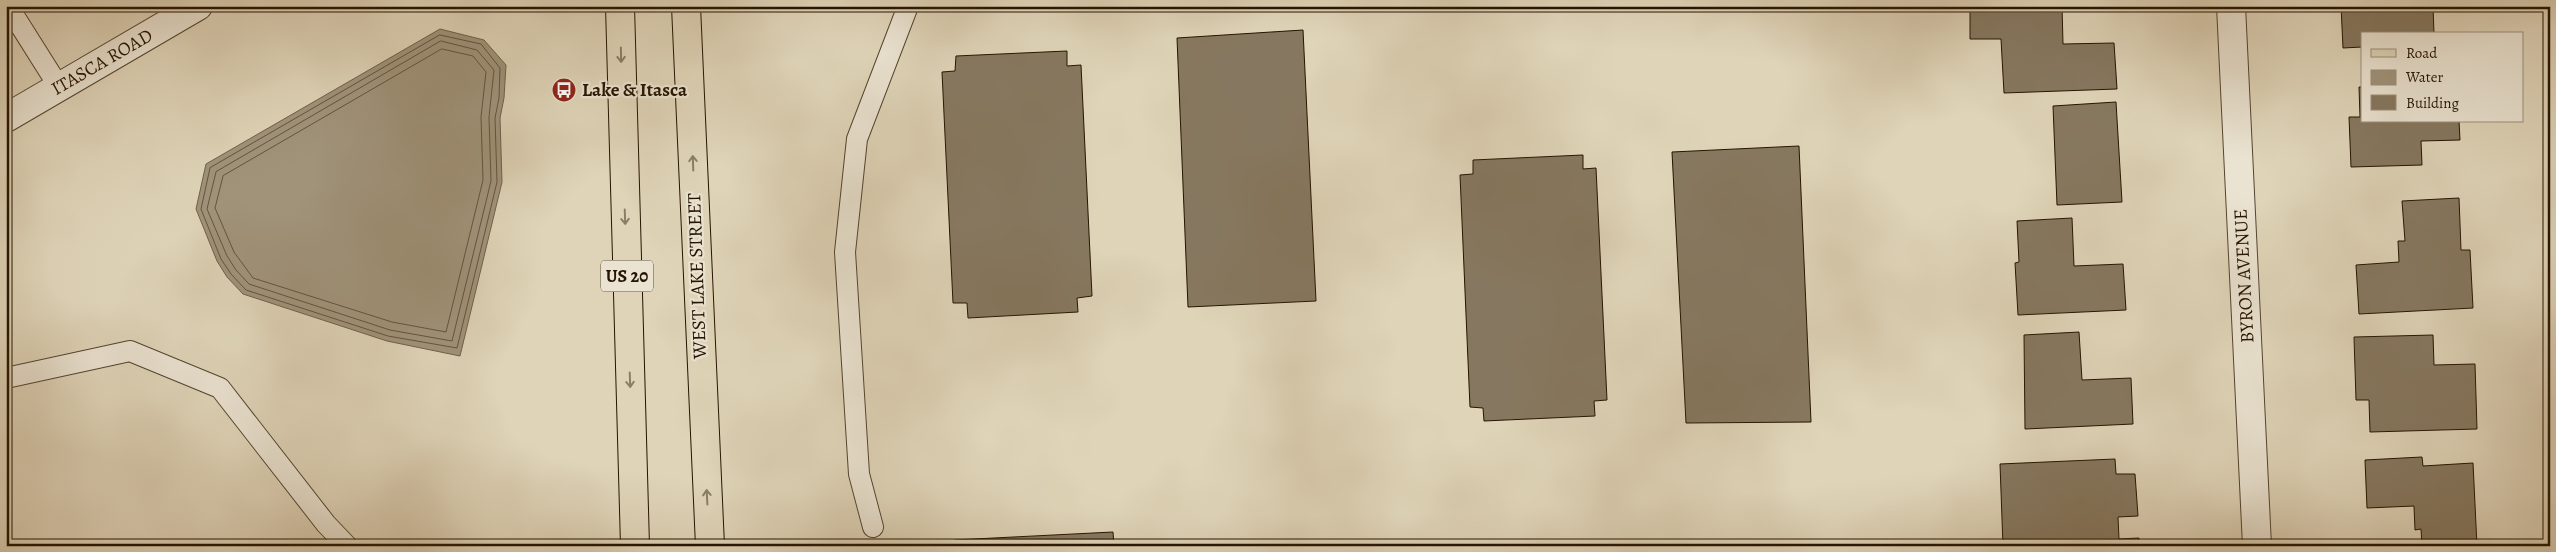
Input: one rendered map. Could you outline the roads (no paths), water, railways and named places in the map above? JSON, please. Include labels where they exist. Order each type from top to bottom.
[{"type":"main road","name":"US 20","points":[[620,6],[635,546]]},
{"type":"main road","name":"WEST LAKE STREET","points":[[686,6],[710,546]]},
{"type":"street","name":"BYRON AVENUE","points":[[2231,6],[2257,546]]},
{"type":"street","name":"ITASCA ROAD","points":[[6,118],[182,10]]},
{"type":"lane","points":[[8,6],[59,87]]},
{"type":"lane","points":[[873,527],[859,474],[845,252],[857,139],[908,6]]},
{"type":"lane","points":[[6,378],[130,351],[220,388],[326,524],[347,546]]},
{"type":"water","points":[[440,29],[484,40],[506,65],[504,98],[500,118],[502,182],[460,356],[387,341],[243,294],[227,277],[217,261],[196,209],[206,164]]},
{"type":"place","name":"Lake & Itasca","points":[[564,90]]}]
